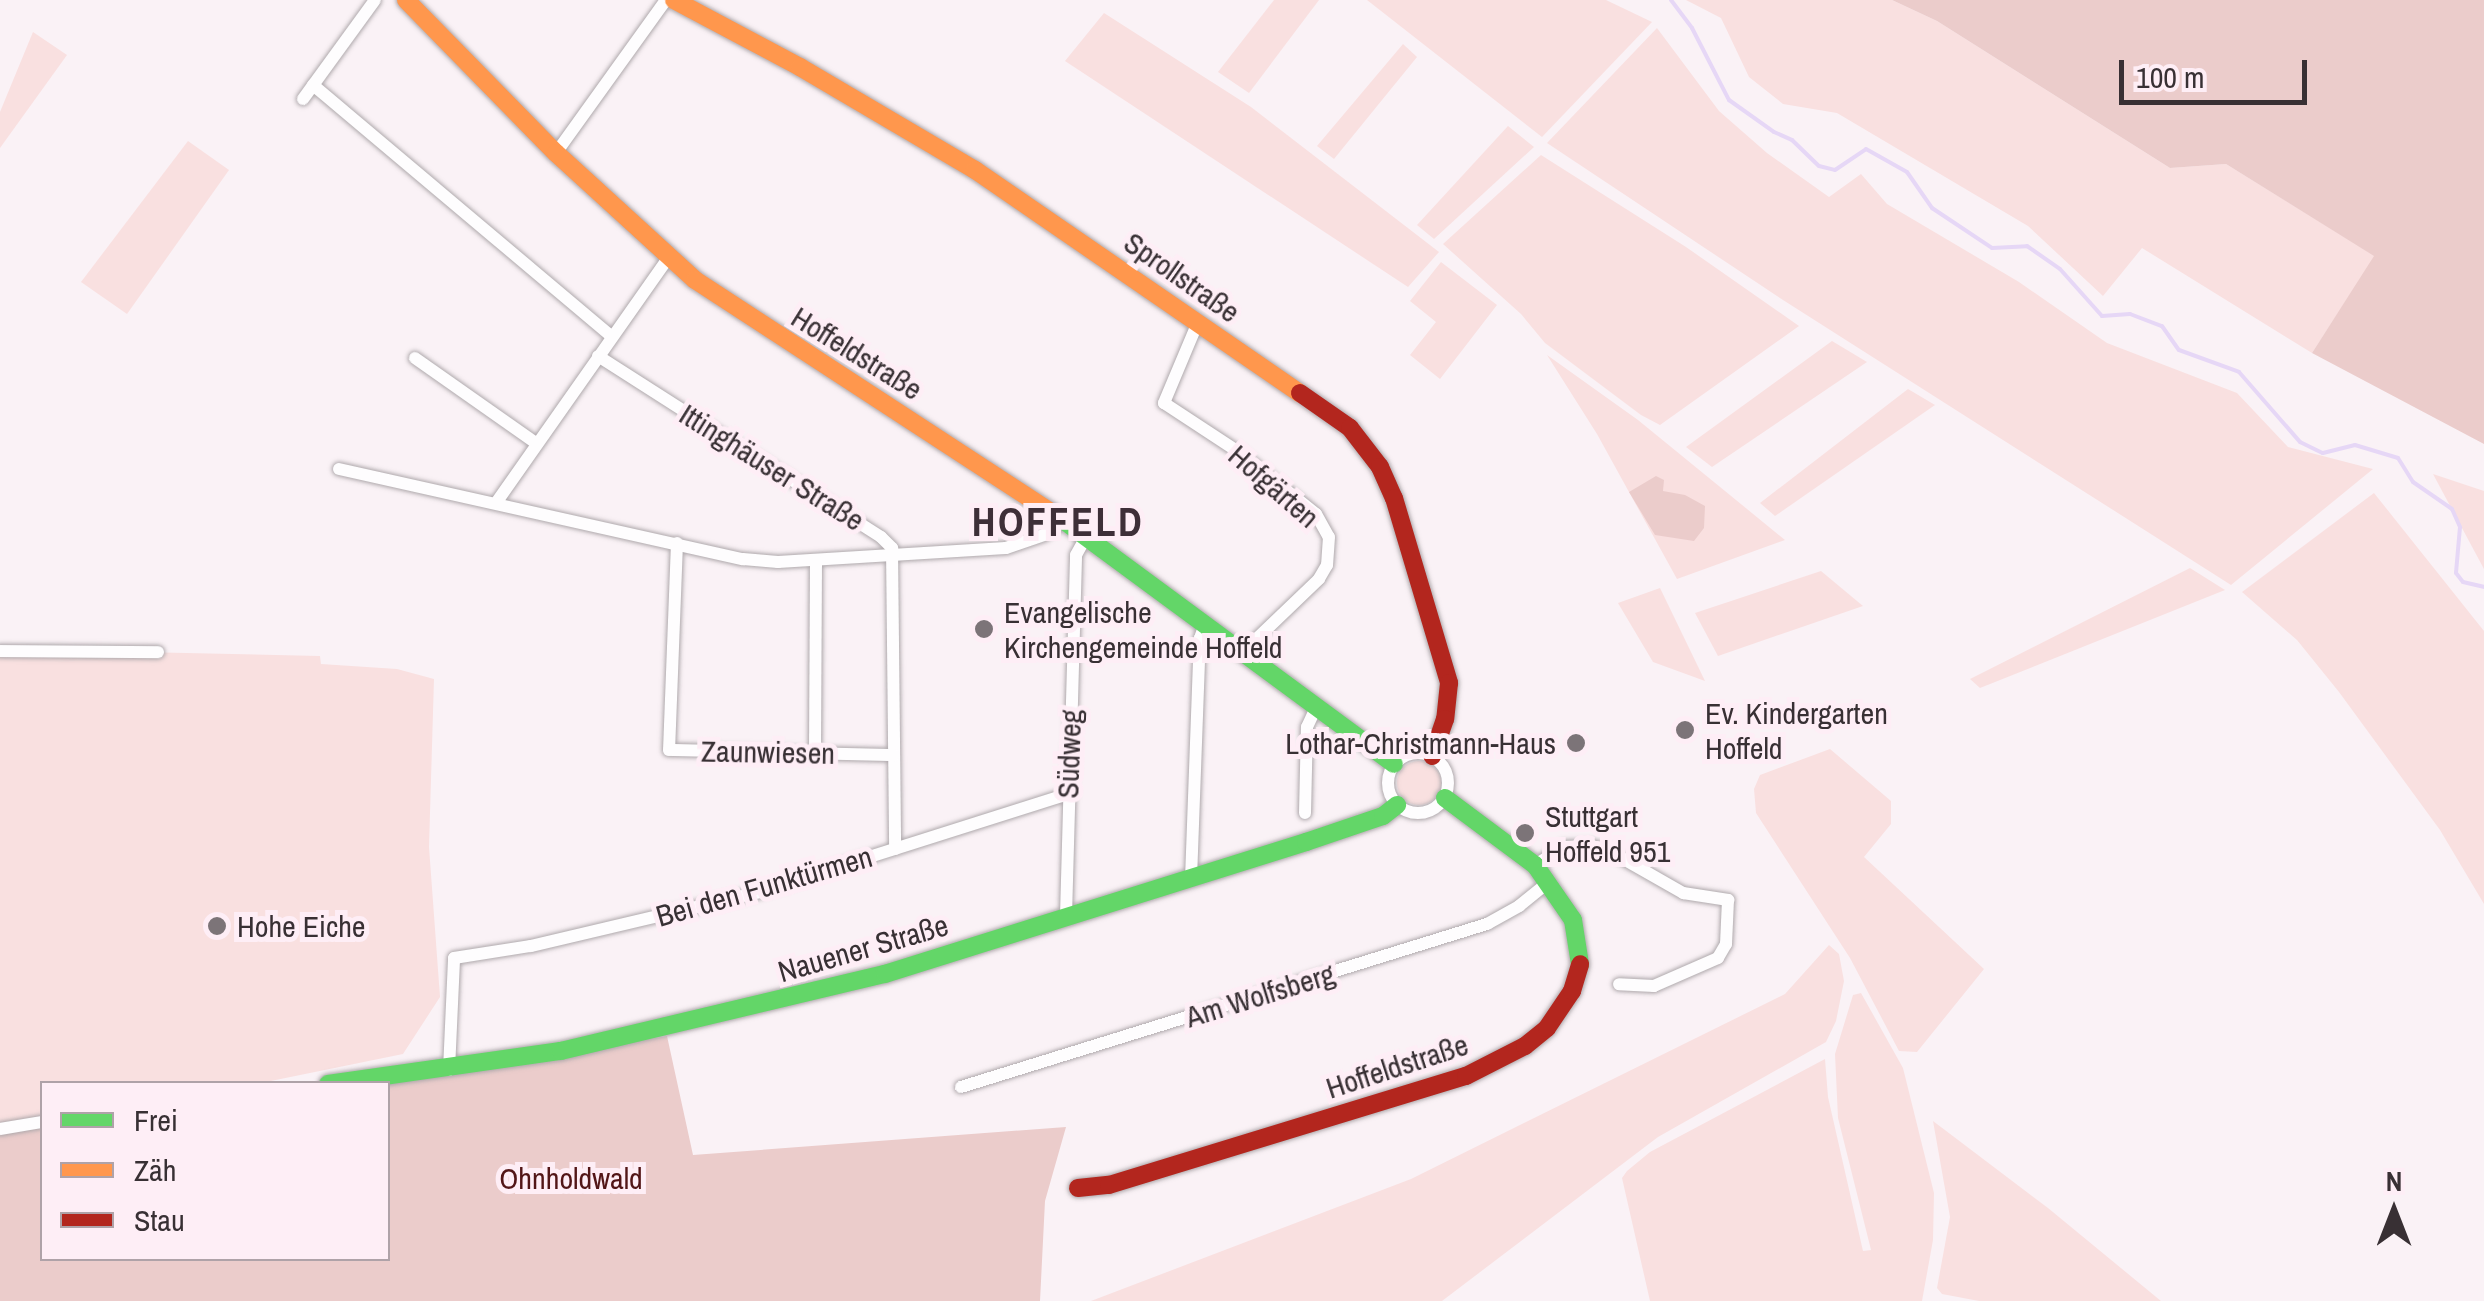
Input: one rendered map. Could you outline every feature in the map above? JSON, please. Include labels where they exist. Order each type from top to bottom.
[{"type":"street","points":[[302,98],[375,0]]},
{"type":"street","name":"Hoffeldstraße","points":[[406,0],[556,153],[668,258],[754,322],[1065,520],[1394,764]]},
{"type":"street","points":[[556,153],[666,0]]},
{"type":"street","name":"Sprollstraße","points":[[674,0],[919,135],[1086,243],[1350,428],[1380,467],[1398,508],[1446,663],[1450,683],[1445,718],[1432,756]]},
{"type":"street","points":[[313,85],[612,337]]},
{"type":"street","points":[[496,503],[668,258]]},
{"type":"street","name":"Hofgärten","points":[[1198,322],[1164,402],[1237,451],[1316,514],[1330,537],[1327,565],[1319,579],[1243,652]]},
{"type":"street","name":"Ittinghäuser Straße","points":[[598,356],[882,536],[892,548],[896,849]]},
{"type":"street","points":[[415,358],[536,444]]},
{"type":"street","points":[[340,469],[743,560],[892,558],[1006,548],[1044,536],[1065,520]]},
{"type":"street","name":"Südweg","points":[[1066,916],[1076,555],[1087,536]]},
{"type":"street","name":"Zaunwiesen","points":[[677,544],[669,750],[894,755]]},
{"type":"street","points":[[816,561],[816,753]]},
{"type":"street","points":[[1191,880],[1200,638],[1206,624]]},
{"type":"street","points":[[0,651],[158,652]]},
{"type":"street","points":[[1304,813],[1308,727],[1316,708]]},
{"type":"street","points":[[1412,754],[1432,756],[1449,780],[1445,798],[1428,812],[1406,811],[1397,805],[1388,785],[1394,764],[1412,754]]},
{"type":"street","name":"Bei den Funktürmen","points":[[442,1071],[454,958],[532,946],[760,892],[1068,794]]},
{"type":"street","name":"Hoffeldstraße","points":[[1078,1188],[1109,1185],[1466,1076],[1525,1046],[1562,1009],[1580,967],[1573,920],[1535,865],[1445,798]]},
{"type":"street","name":"Nauener Straße","points":[[354,1081],[442,1071],[662,1030],[886,974],[1191,880],[1384,816],[1397,805]]},
{"type":"street","points":[[1535,865],[1564,846],[1592,846],[1682,893],[1728,900],[1726,944],[1718,958],[1654,986],[1619,984]]},
{"type":"street","name":"Am Wolfsberg","points":[[960,1086],[1487,924],[1520,906],[1549,882]]},
{"type":"street","points":[[0,1129],[40,1122]]},
{"type":"shaded area","points":[[1274,0],[1319,0],[1249,93],[1218,72]]},
{"type":"shaded area","points":[[1367,0],[1606,0],[1652,22],[1542,137]]},
{"type":"shaded area","points":[[1686,0],[1892,0],[1937,21],[2170,168],[2226,164],[2375,256],[2312,353],[2142,248],[2103,296],[2028,226],[1837,113],[1783,104],[1749,77],[1721,18]]},
{"type":"shaded area","points":[[1104,13],[1251,107],[1439,252],[1408,287],[1065,61]]},
{"type":"shaded area","points":[[1657,28],[1719,111],[1767,153],[1829,197],[1861,174],[1887,204],[2019,282],[2107,343],[2237,393],[2288,447],[2373,469],[2231,585],[1783,300],[1547,143]]},
{"type":"shaded area","points":[[33,32],[67,55],[0,148],[0,112]]},
{"type":"shaded area","points":[[1403,44],[1417,57],[1334,159],[1317,146]]},
{"type":"shaded area","points":[[1508,126],[1534,147],[1434,239],[1417,225]]},
{"type":"shaded area","points":[[188,141],[229,170],[127,314],[81,282]]},
{"type":"shaded area","points":[[1541,155],[1686,247],[1799,326],[1660,425],[1641,415],[1545,343],[1521,314],[1443,244]]},
{"type":"shaded area","points":[[1441,262],[1497,305],[1440,379],[1410,355],[1436,322],[1410,301]]},
{"type":"shaded area","points":[[1832,341],[1867,362],[1712,467],[1686,447]]},
{"type":"shaded area","points":[[1547,355],[1638,420],[1785,540],[1677,579],[1597,434]]},
{"type":"shaded area","points":[[1908,389],[1935,405],[1775,516],[1760,503]]},
{"type":"shaded area","points":[[2433,474],[2484,491],[2484,569]]},
{"type":"shaded area","points":[[2374,493],[2484,631],[2484,904],[2440,830],[2339,692],[2297,640],[2242,592]]},
{"type":"shaded area","points":[[2190,568],[2225,590],[1980,688],[1970,679]]},
{"type":"shaded area","points":[[1821,571],[1863,606],[1718,656],[1695,613]]},
{"type":"shaded area","points":[[1660,588],[1705,681],[1653,662],[1618,603]]},
{"type":"shaded area","name":"Hohe Eiche","points":[[0,649],[320,656],[321,664],[397,669],[434,679],[429,847],[440,997],[403,1054],[271,1081],[40,1081],[40,1117],[0,1123]]},
{"type":"shaded area","points":[[1830,749],[1891,801],[1891,824],[1864,857],[1984,969],[1917,1052],[1899,1051],[1850,958],[1756,813],[1754,789],[1760,775]]},
{"type":"shaded area","points":[[1419,761],[1435,767],[1441,783],[1435,799],[1419,805],[1403,799],[1397,783],[1403,767]]},
{"type":"shaded area","points":[[1829,945],[1839,954],[1844,981],[1836,1021],[1826,1042],[1658,1137],[1442,1301],[1091,1301],[1411,1179],[1785,994]]},
{"type":"shaded area","points":[[1861,993],[1903,1068],[1934,1193],[1933,1240],[1922,1301],[1650,1301],[1622,1178],[1627,1171],[1650,1152],[1825,1059],[1828,1097],[1863,1251],[1871,1250],[1838,1118],[1835,1054],[1853,995]]},
{"type":"shaded area","points":[[1933,1121],[2161,1301],[1979,1301],[1942,1294],[1937,1288],[1950,1217]]},
{"type":"green space","points":[[1892,0],[2484,0],[2484,444],[2312,353],[2374,256],[2226,164],[2170,168],[1937,21]]},
{"type":"green space","points":[[1656,476],[1664,480],[1663,491],[1685,495],[1705,506],[1704,528],[1694,541],[1655,535],[1629,492]]},
{"type":"green space","name":"Ohnholdwald","points":[[667,1036],[693,1155],[1066,1127],[1045,1201],[1040,1301],[0,1301],[0,1133],[40,1128],[40,1261],[390,1261],[390,1084]]},
{"type":"waterway","points":[[1671,0],[1692,28],[1729,100],[1792,140],[1819,166],[1835,170],[1866,149],[1907,172],[1932,208],[1992,248],[2027,246],[2060,269],[2102,316],[2130,314],[2162,326],[2179,350],[2239,372],[2300,442],[2323,453],[2355,445],[2398,458],[2413,482],[2452,509],[2460,527],[2456,573],[2463,582],[2484,587]]},
{"type":"traffic: fast","points":[[1059,517],[1394,764]]},
{"type":"traffic: fast","points":[[1445,798],[1535,865],[1573,920],[1580,964]]},
{"type":"traffic: fast","points":[[349,1081],[561,1051],[885,974],[1306,842],[1383,816],[1397,805]]},
{"type":"traffic: slow","points":[[406,0],[556,153],[695,280],[1059,517]]},
{"type":"traffic: slow","points":[[674,0],[800,67],[975,170],[1300,393]]},
{"type":"traffic: jam","points":[[1300,393],[1350,428],[1380,467],[1394,498],[1449,683],[1445,719],[1432,756]]},
{"type":"traffic: jam","points":[[1078,1188],[1109,1185],[1466,1076],[1525,1046],[1547,1028],[1572,991],[1580,964]]},
{"type":"place","name":"Evangelische Kirchengemeinde Hoffeld","points":[[984,629]]},
{"type":"place","name":"Ev. Kindergarten Hoffeld","points":[[1685,730]]},
{"type":"place","name":"Lothar-Christmann-Haus","points":[[1576,743]]},
{"type":"place","name":"Stuttgart Hoffeld 951","points":[[1525,833]]},
{"type":"place","name":"Hohe Eiche","points":[[217,926]]},
{"type":"district","name":"HOFFELD","points":[[1058,522]]}]
